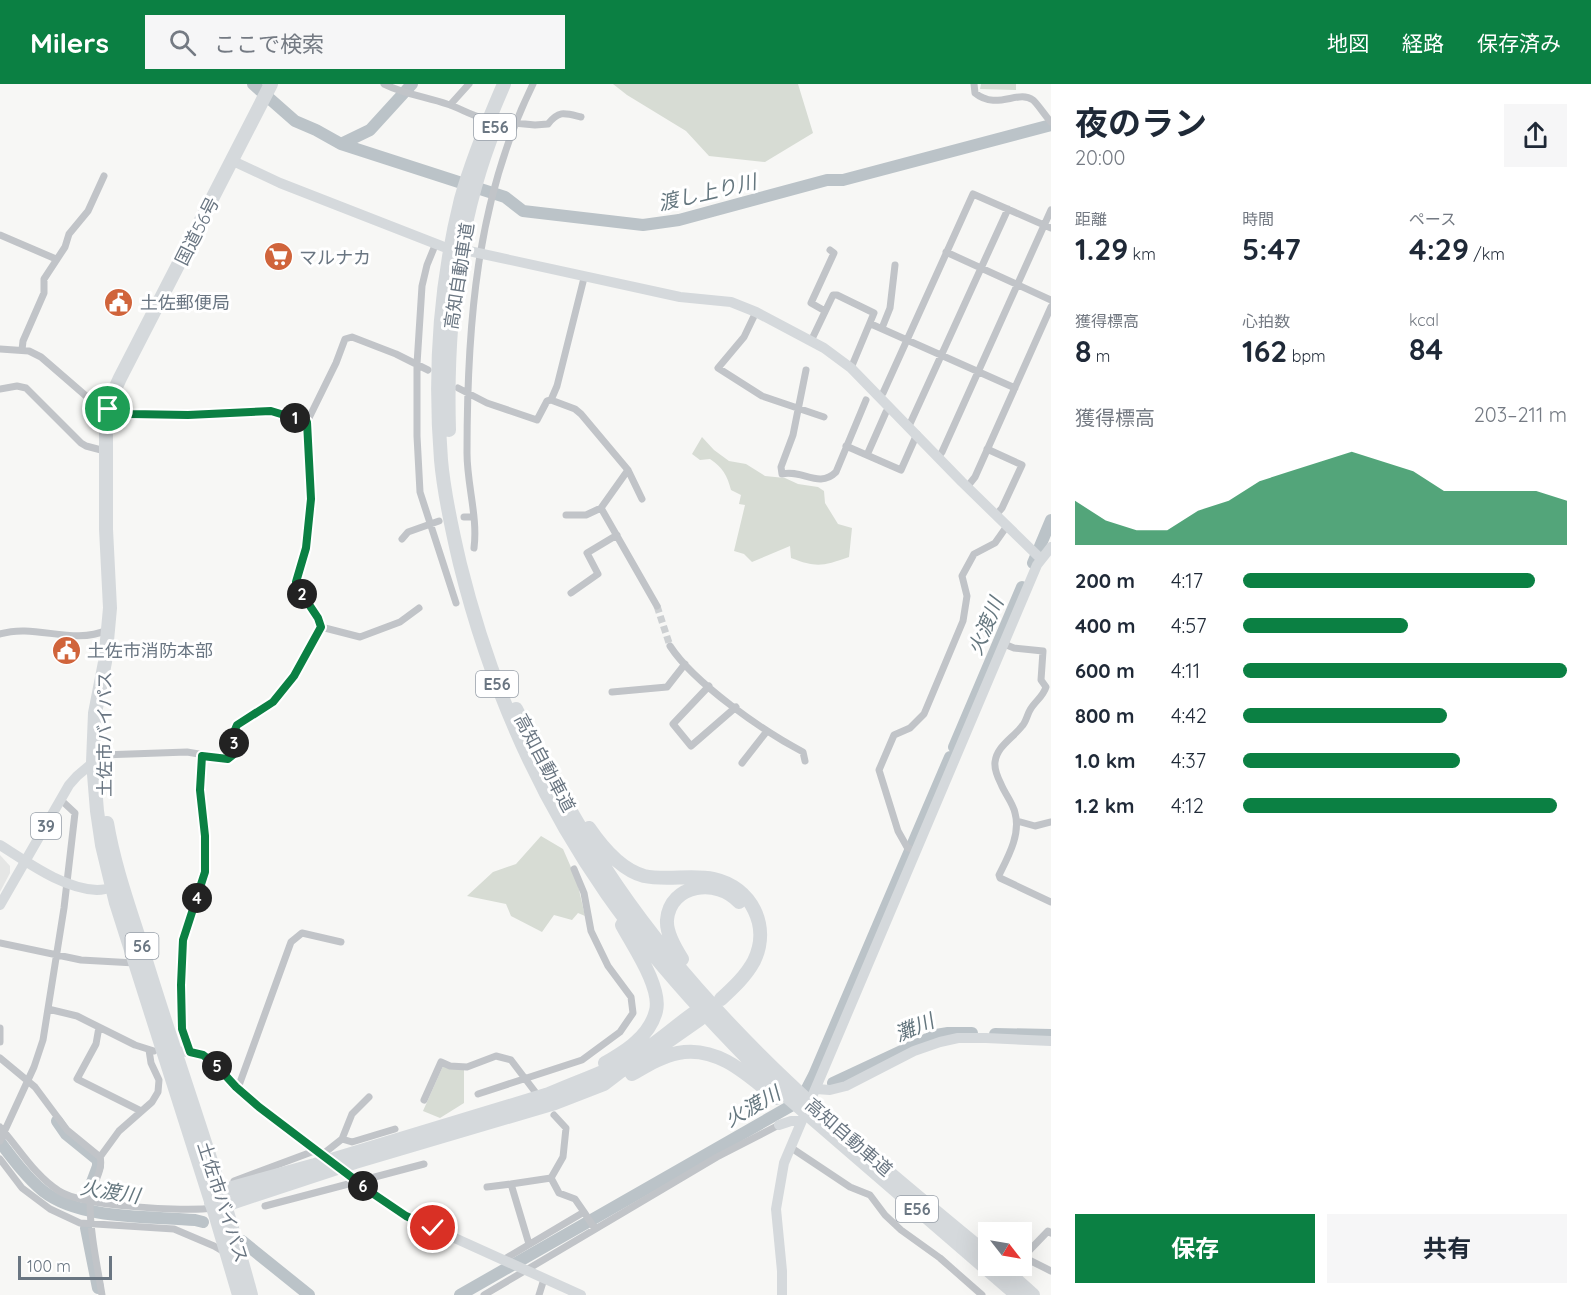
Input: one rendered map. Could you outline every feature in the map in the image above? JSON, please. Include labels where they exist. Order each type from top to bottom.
[{"type":"highway","name":"高知自動車道","points":[[504,84],[466,201],[446,279],[438,386],[441,461],[452,529],[478,627],[507,711],[562,822],[606,893],[673,977],[739,1050],[813,1122],[1017,1295]]},
{"type":"highway","name":"高知自動車道","points":[[476,169],[514,84]]},
{"type":"highway","name":"国道56号","points":[[105,662],[111,608],[105,451],[108,409],[120,378],[271,85]]},
{"type":"highway","name":"高知自動車道","points":[[466,201],[450,336],[448,386],[450,462],[463,538],[487,625],[515,706],[578,825],[617,886],[681,969],[718,1002],[776,1086]]},
{"type":"highway","name":"土佐市バイパス","points":[[105,662],[97,758],[117,887],[135,963],[162,1051],[232,1253],[251,1295]]},
{"type":"highway","points":[[515,706],[573,804],[596,838],[625,866],[644,876],[711,878],[727,882],[750,900],[759,923],[760,943],[755,959],[747,972],[718,1002]]},
{"type":"highway","points":[[699,886],[717,889],[735,897],[749,918],[751,946],[718,1002],[673,945],[667,921],[675,901],[686,892],[699,886]]},
{"type":"highway","name":"土佐市バイパス","points":[[117,887],[162,1051],[220,1191],[219,1211]]},
{"type":"highway","points":[[581,1080],[635,1043],[651,1024],[657,1009],[655,993],[649,976],[606,893]]},
{"type":"highway","points":[[352,1158],[549,1094],[581,1080],[602,1074],[636,1056],[697,1016],[660,1047],[604,1084]]},
{"type":"highway","points":[[220,1191],[319,1160],[352,1158],[555,1102],[631,1075],[659,1059],[678,1053],[701,1051],[718,1056],[776,1086],[813,1122]]},
{"type":"highway","name":"高知自動車道","points":[[813,1122],[879,1165],[978,1247]]},
{"type":"highway","points":[[219,1211],[319,1160]]},
{"type":"highway","name":"土佐市バイパス","points":[[232,1253],[239,1295]]},
{"type":"highway","points":[[1012,1276],[1033,1295]]},
{"type":"street","points":[[384,84],[483,118]]},
{"type":"street","points":[[450,105],[469,84]]},
{"type":"street","points":[[474,548],[477,527],[473,517],[467,465],[467,394],[474,252],[515,123],[533,84]]},
{"type":"street","points":[[974,84],[975,93],[981,98],[1002,101],[1023,96],[1035,101],[1040,111],[1051,122]]},
{"type":"street","points":[[504,122],[548,124],[555,116],[564,113],[581,117]]},
{"type":"street","points":[[232,161],[280,183],[440,245],[427,265],[422,286],[417,364],[417,436],[420,492],[436,523],[442,564],[456,603]]},
{"type":"street","points":[[22,350],[23,341],[44,293],[44,279],[65,246],[69,234],[88,211],[105,176]]},
{"type":"street","points":[[880,396],[973,194],[1048,226]]},
{"type":"street","points":[[938,457],[1048,226],[1051,202]]},
{"type":"street","points":[[846,446],[901,470],[913,430],[943,356],[1008,209]]},
{"type":"street","points":[[0,235],[56,259]]},
{"type":"street","points":[[825,311],[811,303],[834,254],[830,250]]},
{"type":"street","points":[[474,252],[584,278],[680,297],[731,302],[756,312],[824,348],[851,368],[880,396],[967,487],[1038,556]]},
{"type":"street","points":[[946,252],[1051,300]]},
{"type":"street","points":[[882,328],[890,308],[895,265]]},
{"type":"street","points":[[551,400],[564,365],[584,278]]},
{"type":"street","points":[[811,341],[833,295],[874,313],[851,368]]},
{"type":"street","points":[[967,487],[975,477],[1051,308]]},
{"type":"street","points":[[756,312],[744,337],[718,368],[762,396],[824,417]]},
{"type":"street","points":[[871,324],[1015,388]]},
{"type":"street","points":[[97,758],[187,752],[228,759],[233,755],[234,732],[237,725],[273,702],[298,669],[321,627],[296,582],[306,548],[311,499],[307,422],[336,363],[345,339],[352,337],[428,370]]},
{"type":"street","points":[[0,349],[22,350],[41,357],[86,396],[108,409],[131,414],[188,415],[271,411],[307,422]]},
{"type":"street","points":[[806,369],[793,435],[781,467],[783,474],[796,473],[826,480],[836,472],[866,400]]},
{"type":"street","points":[[0,389],[17,386],[26,388],[73,432],[81,443],[105,451]]},
{"type":"street","points":[[458,388],[487,403],[537,420],[547,400],[575,409],[628,470],[642,499]]},
{"type":"street","points":[[867,455],[886,412]]},
{"type":"street","points":[[987,449],[1022,465],[1002,508],[996,515]]},
{"type":"street","points":[[566,515],[586,515],[601,508],[628,470]]},
{"type":"street","points":[[601,508],[657,606]]},
{"type":"street","points":[[464,517],[473,517]]},
{"type":"street","points":[[402,539],[408,532],[436,523]]},
{"type":"street","points":[[911,849],[898,831],[879,770],[894,735],[910,728],[924,714],[963,621],[967,596],[962,576],[974,554],[995,543],[1007,526]]},
{"type":"street","points":[[571,593],[598,574],[587,553],[617,535]]},
{"type":"street","points":[[782,1295],[776,1209],[780,1179],[790,1147],[813,1122],[816,1089],[911,849],[1004,644],[1037,565],[1038,556],[1051,547]]},
{"type":"street","points":[[321,627],[360,637],[400,622],[419,608]]},
{"type":"street","points":[[0,634],[25,632],[67,636],[93,635],[109,629]]},
{"type":"street","points":[[1004,644],[1014,648],[1043,651],[1041,680],[1046,687],[1030,710],[1024,725],[1006,741],[994,761],[995,770],[1005,795],[1015,811],[1017,821],[1008,857],[999,874],[1000,878],[1051,902]]},
{"type":"street","points":[[670,646],[678,658],[709,686],[767,731],[803,752],[806,761]]},
{"type":"street","points":[[612,692],[667,687],[685,664]]},
{"type":"street","points":[[709,686],[673,724],[691,746],[736,707]]},
{"type":"street","points":[[742,763],[767,731]]},
{"type":"street","points":[[190,1052],[182,1029],[181,985],[183,940],[205,872],[205,836],[200,790],[202,756]]},
{"type":"street","name":"39","points":[[0,905],[69,785],[97,758]]},
{"type":"street","points":[[0,1141],[2,1130],[28,1082],[43,1040],[75,813],[61,800]]},
{"type":"street","points":[[1017,821],[1035,826],[1051,822]]},
{"type":"street","points":[[0,845],[48,874],[84,889],[100,890],[117,887]]},
{"type":"street","points":[[478,1094],[582,1060],[620,1032],[633,1013],[631,997],[608,966],[591,931],[584,893],[574,869]]},
{"type":"street","points":[[238,1088],[291,942],[302,933],[342,942]]},
{"type":"street","points":[[0,943],[81,960],[135,963]]},
{"type":"street","points":[[48,1009],[76,1016],[135,1046],[203,1055],[319,1160],[358,1182],[406,1216],[581,1295]]},
{"type":"street","points":[[99,1027],[96,1044],[77,1079],[141,1111]]},
{"type":"street","points":[[0,1028],[0,1042]]},
{"type":"street","points":[[816,1089],[830,1090],[846,1086],[914,1051],[958,1038],[1051,1041]]},
{"type":"street","points":[[100,1157],[119,1131],[152,1102],[158,1092],[159,1080],[151,1063],[162,1051]]},
{"type":"street","points":[[423,1100],[441,1062],[450,1066],[467,1067],[496,1056],[511,1060],[536,1093]]},
{"type":"street","points":[[0,1058],[35,1088],[67,1131],[100,1157],[102,1164],[91,1191],[89,1221],[102,1295]]},
{"type":"street","points":[[234,1181],[319,1160],[342,1139],[352,1114],[369,1097]]},
{"type":"street","points":[[551,1178],[563,1157],[566,1128],[554,1115]]},
{"type":"street","points":[[484,1295],[717,1157],[779,1125],[791,1121],[813,1122]]},
{"type":"street","points":[[342,1139],[351,1142],[395,1129]]},
{"type":"street","points":[[2,1130],[36,1172],[60,1192],[82,1201],[219,1211]]},
{"type":"street","points":[[790,1147],[850,1187],[870,1195],[885,1215],[901,1230],[940,1258],[978,1294]]},
{"type":"street","points":[[0,1159],[22,1188],[50,1209],[80,1223],[89,1221],[174,1230],[232,1253]]},
{"type":"street","points":[[265,1206],[424,1164]]},
{"type":"street","points":[[487,1187],[551,1178]]},
{"type":"street","points":[[551,1178],[559,1193],[575,1198],[594,1228]]},
{"type":"street","points":[[511,1184],[529,1244]]},
{"type":"street","points":[[505,1261],[529,1244],[585,1213]]},
{"type":"street","points":[[1032,1247],[1048,1231],[1051,1233]]},
{"type":"street","points":[[1032,1267],[1051,1271]]},
{"type":"street","points":[[539,1295],[544,1279]]},
{"type":"shaded area","points":[[613,84],[798,84],[813,133],[765,162],[709,156],[686,131]]},
{"type":"shaded area","points":[[981,84],[1016,84],[1016,90],[980,89]]},
{"type":"shaded area","points":[[702,437],[729,461],[746,464],[765,476],[785,478],[798,484],[818,487],[824,491],[825,503],[838,524],[852,528],[849,557],[826,564],[807,563],[791,558],[790,546],[752,562],[744,554],[734,551],[745,505],[739,504],[741,495],[731,490],[726,476],[718,466],[710,459],[700,460],[692,454]]},
{"type":"shaded area","points":[[541,836],[563,849],[577,881],[585,916],[578,913],[572,920],[554,915],[542,932],[511,916],[506,904],[467,896],[493,872],[516,864]]},
{"type":"shaded area","points":[[0,855],[10,866],[10,873],[0,892]]},
{"type":"shaded area","points":[[443,1066],[464,1070],[464,1103],[440,1118],[423,1111]]},
{"type":"waterway","name":"渡し上り川","points":[[253,84],[295,121],[341,144],[505,197],[523,211],[643,225],[679,220],[827,180],[843,180],[1051,125]]},
{"type":"waterway","points":[[341,144],[370,130],[412,84]]},
{"type":"waterway","name":"火渡川","points":[[1033,563],[1051,520]]},
{"type":"waterway","name":"火渡川","points":[[954,747],[1022,587]]},
{"type":"waterway","name":"火渡川","points":[[801,1100],[814,1075],[950,757]]},
{"type":"waterway","name":"灘川","points":[[833,1083],[936,1035],[972,1033]]},
{"type":"waterway","name":"灘川","points":[[995,1034],[1051,1035]]},
{"type":"waterway","name":"火渡川","points":[[460,1295],[803,1099]]},
{"type":"waterway","points":[[57,1121],[66,1134],[98,1160],[98,1166],[86,1198]]},
{"type":"waterway","name":"火渡川","points":[[0,1142],[31,1180],[58,1200],[95,1212],[203,1222]]},
{"type":"waterway","points":[[86,1228],[98,1288]]},
{"type":"waterway","name":"火渡川","points":[[242,1241],[309,1295]]},
{"type":"tunnel","points":[[657,606],[670,646]]},
{"type":"place","name":"マルナカ","points":[[278,257]]},
{"type":"place","name":"土佐郵便局","points":[[119,302]]},
{"type":"place","name":"土佐市消防本部","points":[[66,650]]},
{"type":"route","points":[[108,409],[131,414],[188,415],[271,411],[307,422],[311,499],[305,557],[297,573],[296,582],[321,627],[294,676],[273,702],[237,725],[234,732],[233,755],[228,759],[202,756],[200,790],[205,836],[205,872],[183,940],[180,1015],[182,1029],[190,1052],[203,1055],[215,1064],[259,1107],[375,1195],[406,1216],[433,1228]]}]
